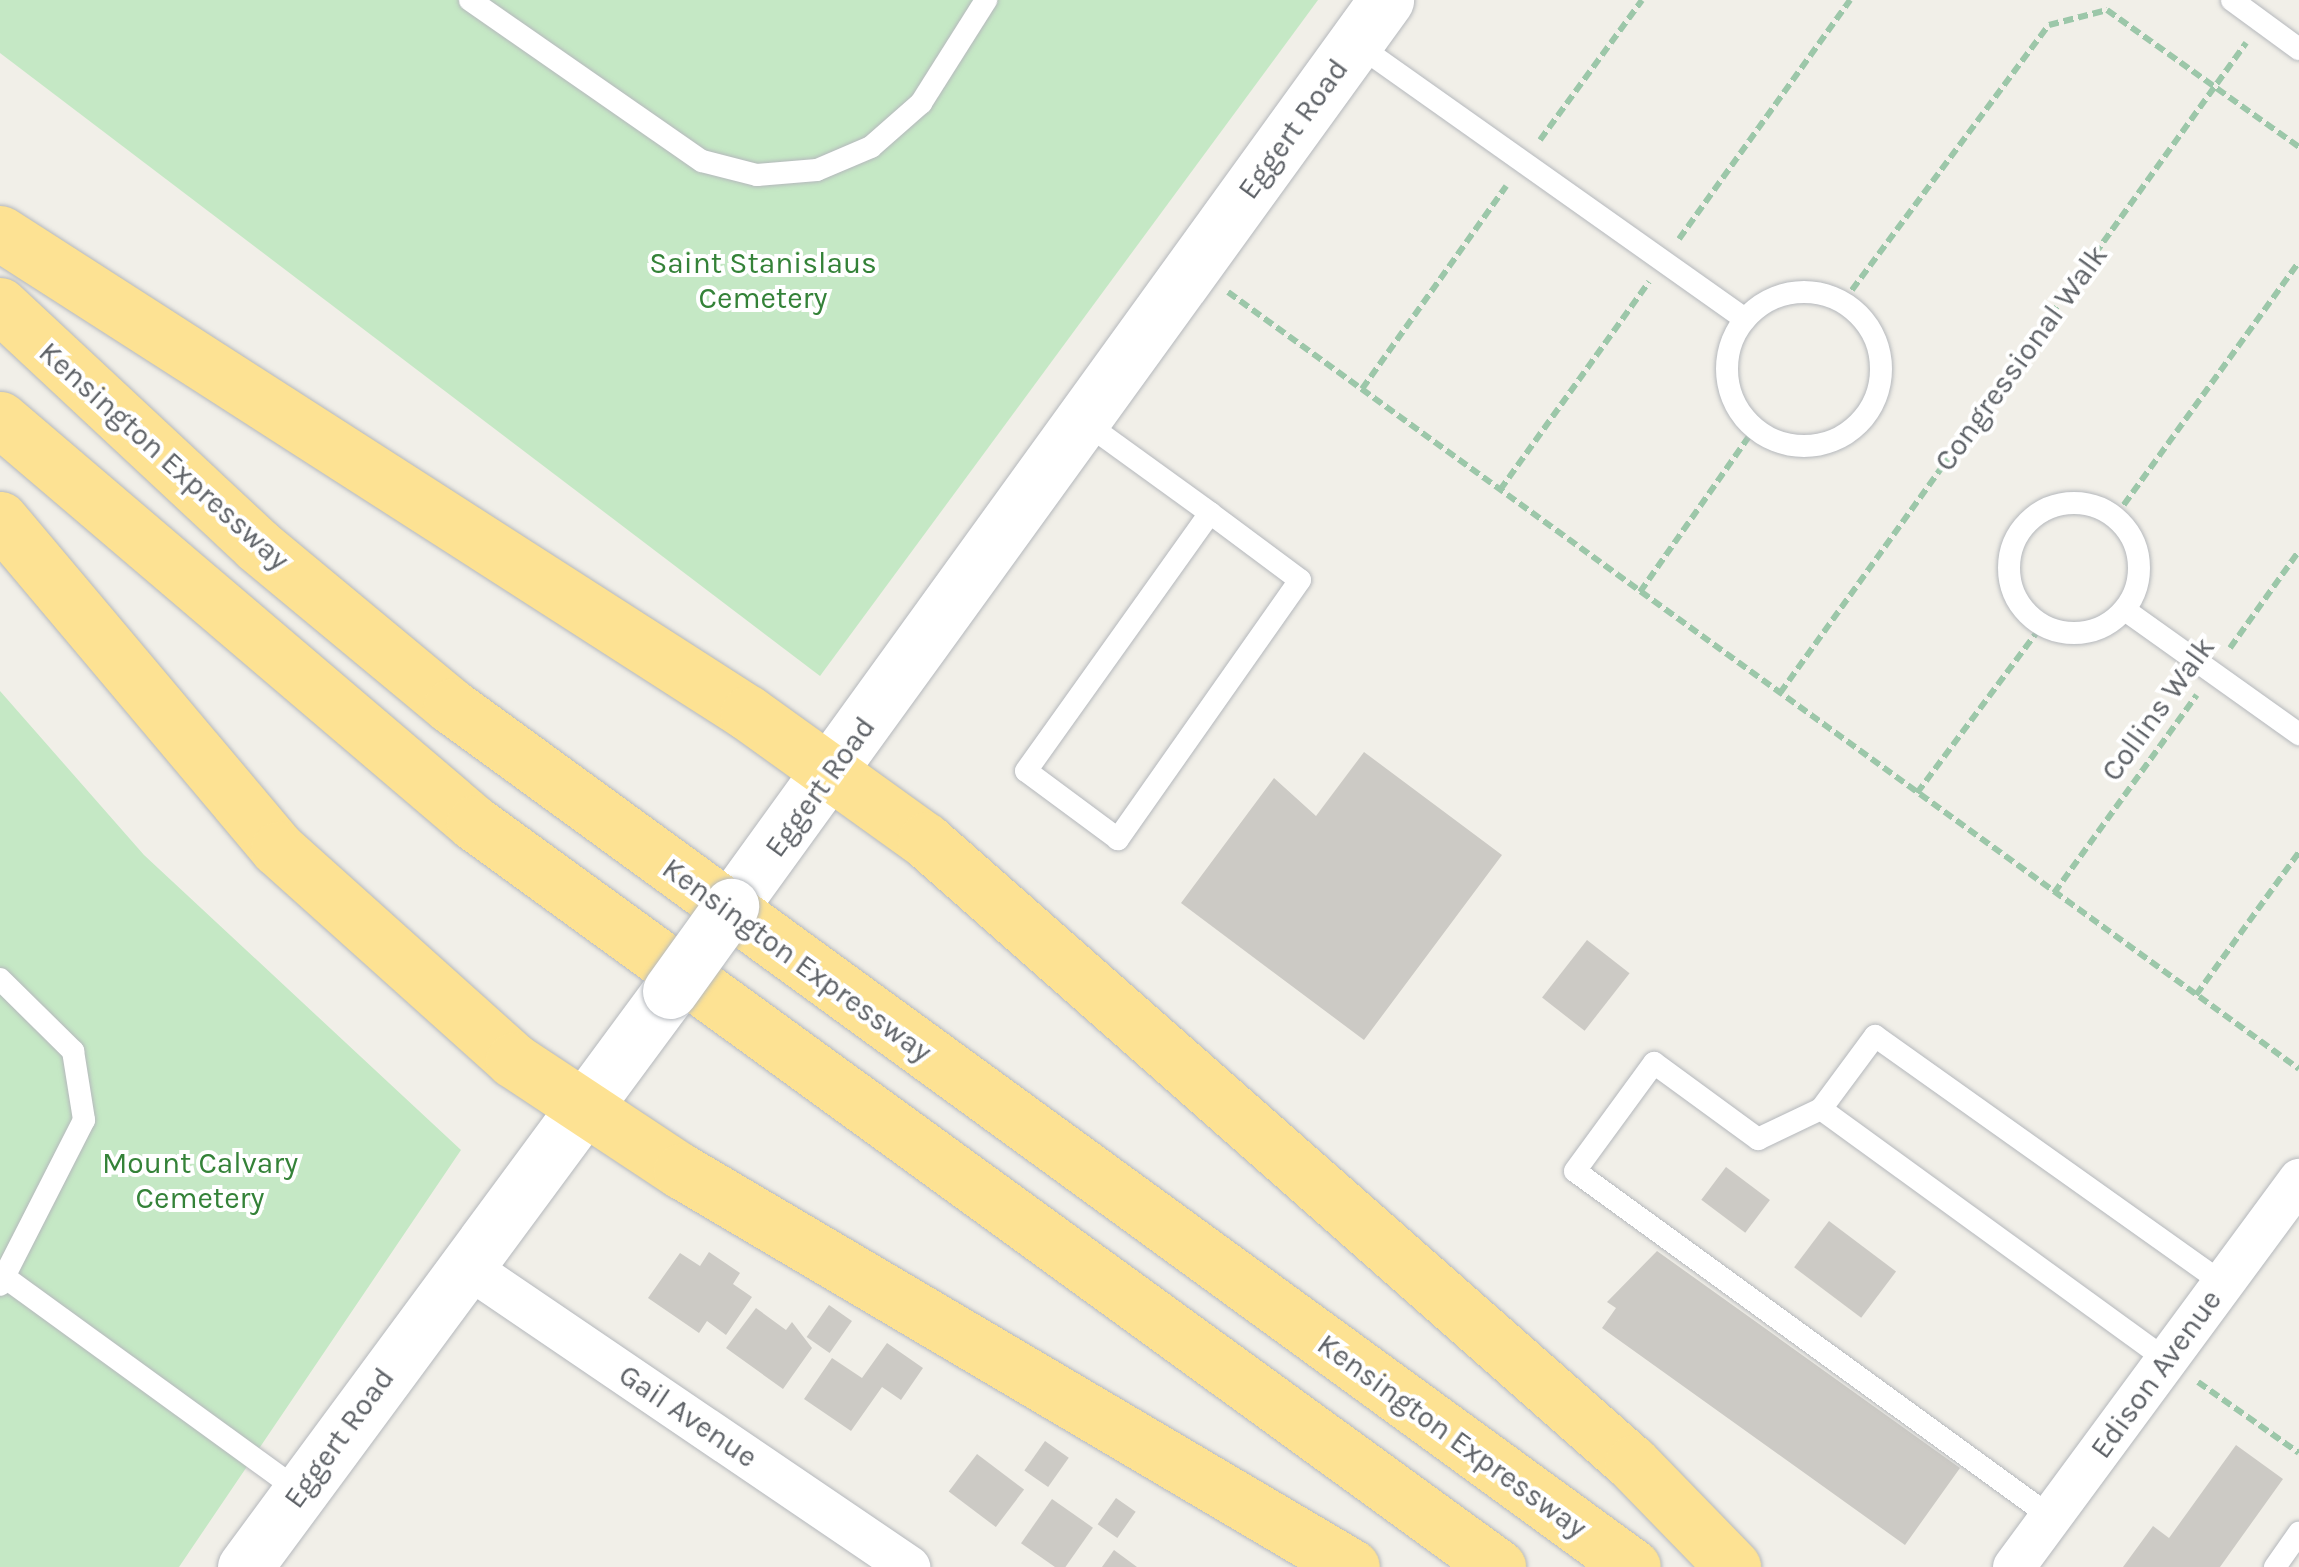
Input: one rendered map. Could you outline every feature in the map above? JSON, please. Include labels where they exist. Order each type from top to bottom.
[{"type":"highway","points":[[0,233],[822,785],[1392,1250],[1632,1463],[1733,1567]]},
{"type":"highway","name":"Kensington Expressway","points":[[0,305],[257,545],[450,706],[1633,1567]]},
{"type":"highway","points":[[0,419],[474,823],[1498,1567]]},
{"type":"highway","points":[[0,519],[292,862],[418,982],[587,1104],[1352,1567]]},
{"type":"street","name":"Eggert Road","points":[[245,1567],[822,785],[1386,0]]},
{"type":"street","name":"Edison Avenue","points":[[2014,1567],[2299,1180]]},
{"type":"street","name":"Gail Avenue","points":[[466,1266],[909,1567]]},
{"type":"lane","points":[[470,0],[702,161],[756,174],[817,170],[872,147],[920,103],[986,0]]},
{"type":"lane","points":[[2232,0],[2299,49]]},
{"type":"lane","points":[[1355,43],[1744,318]]},
{"type":"lane","points":[[1791,292],[1843,302],[1878,345],[1875,402],[1859,425],[1807,447],[1754,429],[1728,388],[1729,351],[1744,318],[1791,292]]},
{"type":"lane","points":[[1083,420],[1210,513],[1300,580],[1118,839],[1026,771],[1210,513]]},
{"type":"lane","points":[[2064,504],[2115,517],[2140,572],[2125,610],[2086,632],[2042,625],[2011,582],[2020,531],[2064,504]]},
{"type":"lane","points":[[2125,610],[2299,734]]},
{"type":"lane","points":[[0,979],[72,1051],[84,1120],[3,1281],[300,1491]]},
{"type":"lane","points":[[2051,1516],[1576,1171],[1654,1064],[1758,1139],[1821,1109],[1875,1036],[2223,1283]]},
{"type":"lane","points":[[1821,1109],[2167,1360]]},
{"type":"lane","points":[[2276,1567],[2299,1533]]},
{"type":"path","points":[[1362,389],[1642,0]]},
{"type":"path","points":[[1843,302],[2049,24],[2108,10],[2299,147]]},
{"type":"path","name":"Congressional Walk","points":[[1780,694],[2262,22]]},
{"type":"path","points":[[2115,517],[2299,262]]},
{"type":"path","points":[[1193,267],[2299,1070]]},
{"type":"path","points":[[1640,592],[1754,429]]},
{"type":"path","name":"Collins Walk","points":[[2054,893],[2299,551]]},
{"type":"path","points":[[1918,794],[2042,625]]},
{"type":"path","points":[[2196,995],[2299,852]]},
{"type":"path","points":[[2167,1360],[2299,1454]]},
{"type":"green space","name":"Saint Stanislaus Cemetery","points":[[0,0],[1318,0],[820,676],[0,53]]},
{"type":"green space","name":"Mount Calvary Cemetery","points":[[0,691],[144,855],[461,1150],[179,1567],[0,1567]]},
{"type":"building","points":[[1364,752],[1502,855],[1364,1040],[1181,903],[1274,778],[1316,816]]},
{"type":"building","points":[[1587,940],[1630,973],[1585,1031],[1542,998]]},
{"type":"building","points":[[1726,1167],[1770,1200],[1745,1233],[1701,1200]]},
{"type":"building","points":[[1829,1221],[1896,1272],[1861,1318],[1794,1267]]},
{"type":"building","points":[[1657,1251],[1960,1468],[1905,1545],[1602,1328],[1616,1308],[1607,1302]]},
{"type":"building","points":[[709,1252],[740,1273],[733,1284],[752,1297],[726,1335],[707,1321],[699,1333],[648,1298],[680,1253],[700,1266]]},
{"type":"building","points":[[829,1305],[852,1321],[830,1353],[807,1337]]},
{"type":"building","points":[[756,1308],[786,1330],[792,1322],[812,1348],[783,1389],[726,1348]]},
{"type":"building","points":[[887,1343],[923,1368],[901,1400],[882,1387],[851,1431],[804,1399],[832,1358],[862,1378]]},
{"type":"building","points":[[1045,1441],[1069,1458],[1048,1487],[1024,1470]]},
{"type":"building","points":[[2236,1445],[2283,1479],[2220,1567],[2123,1567],[2153,1526],[2169,1538]]},
{"type":"building","points":[[977,1454],[1024,1490],[996,1527],[949,1492]]},
{"type":"building","points":[[1116,1498],[1136,1512],[1117,1538],[1098,1524]]},
{"type":"building","points":[[1052,1499],[1093,1528],[1065,1567],[1055,1567],[1021,1543]]},
{"type":"building","points":[[1114,1550],[1137,1567],[1102,1567]]}]
